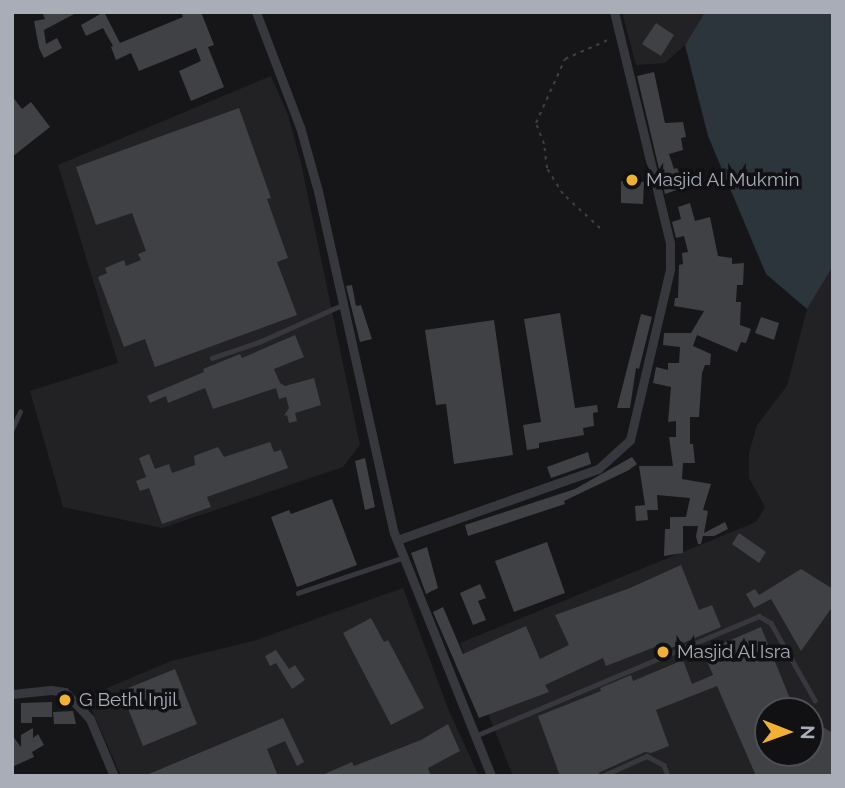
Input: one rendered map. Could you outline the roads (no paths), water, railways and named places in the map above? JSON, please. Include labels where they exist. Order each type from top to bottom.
[{"type":"street","points":[[256,12],[300,127],[318,191],[402,558],[491,776]]},
{"type":"street","points":[[397,541],[598,469],[630,440],[670,269],[670,243],[614,12]]},
{"type":"street","points":[[12,694],[51,690],[65,692],[90,719],[114,776]]},
{"type":"lane","points":[[212,358],[259,342],[342,305]]},
{"type":"lane","points":[[12,429],[20,412]]},
{"type":"lane","points":[[299,593],[402,558]]},
{"type":"lane","points":[[474,736],[759,616],[771,623],[813,697]]},
{"type":"lane","points":[[602,776],[647,756],[664,765],[668,776]]},
{"type":"place","name":"Masjid Al Mukmin","points":[[632,180]]},
{"type":"place","name":"Masjid Al Isra","points":[[663,652]]},
{"type":"place","name":"G Bethl Injil","points":[[65,700]]}]
